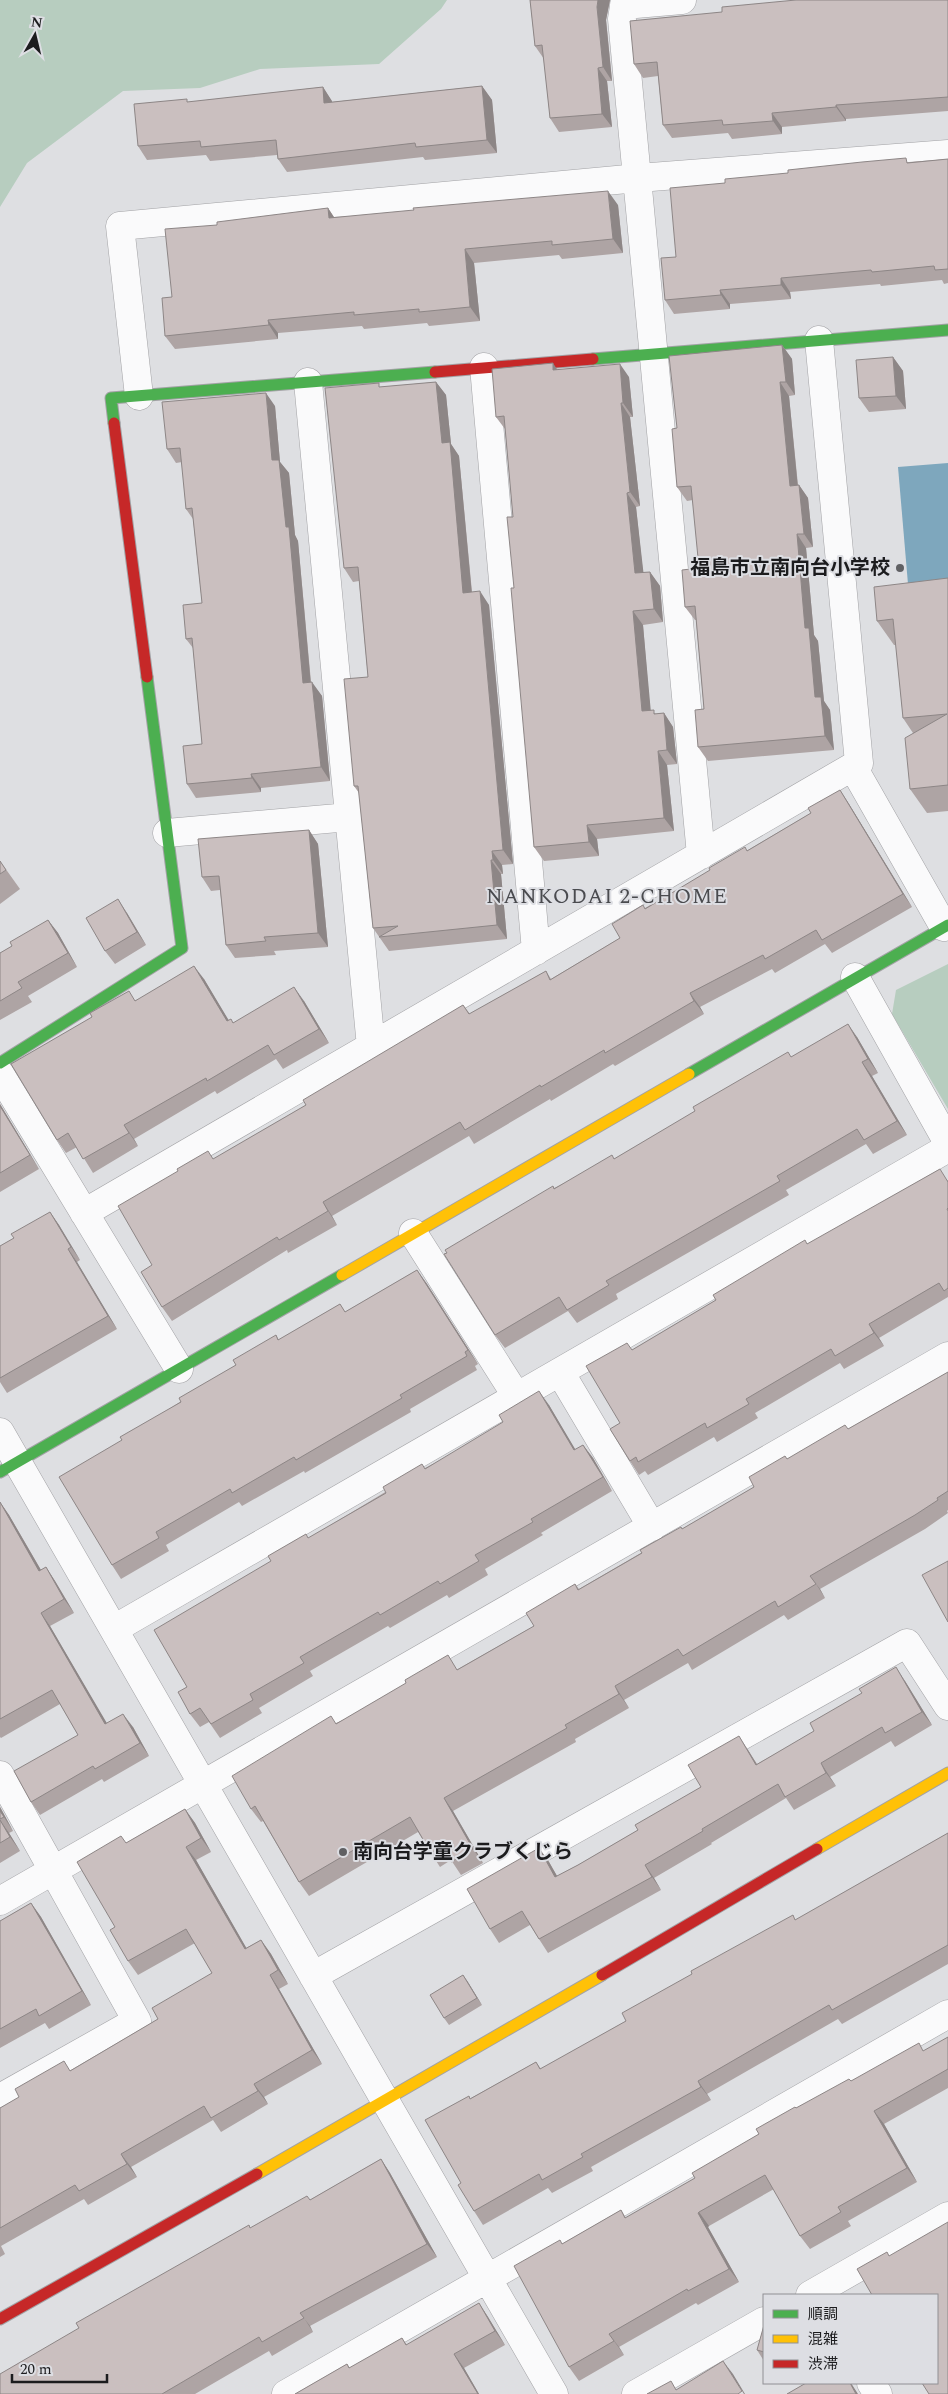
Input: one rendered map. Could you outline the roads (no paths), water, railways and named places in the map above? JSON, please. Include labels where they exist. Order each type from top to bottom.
[{"type":"street","points":[[682,0],[625,2],[622,19],[701,855]]},
{"type":"street","points":[[139,396],[120,226],[638,178],[948,154]]},
{"type":"street","points":[[0,1063],[182,948],[111,398],[948,330]]},
{"type":"street","points":[[84,1213],[859,763],[819,340]]},
{"type":"street","points":[[484,367],[536,951]]},
{"type":"street","points":[[308,382],[371,1047]]},
{"type":"street","points":[[9,1467],[946,926],[853,767]]},
{"type":"street","points":[[167,833],[349,817]]},
{"type":"street","points":[[855,977],[948,1142]]},
{"type":"street","points":[[0,1074],[179,1369]]},
{"type":"street","points":[[114,1629],[948,1148]]},
{"type":"street","points":[[413,1233],[517,1397]]},
{"type":"street","points":[[0,1901],[948,1356]]},
{"type":"street","points":[[560,1372],[652,1527]]},
{"type":"street","points":[[0,1432],[9,1467],[114,1629],[554,2394]]},
{"type":"street","points":[[313,1976],[907,1643],[948,1706]]},
{"type":"street","points":[[0,2319],[385,2102],[948,1773]]},
{"type":"street","points":[[0,1775],[137,2021],[0,2098]]},
{"type":"street","points":[[286,2394],[948,2014]]},
{"type":"street","points":[[817,2294],[948,2216]]},
{"type":"street","points":[[636,2394],[763,2322]]},
{"type":"water","points":[[948,463],[948,581],[908,584],[898,467]]},
{"type":"place","name":"福島市立南向台小学校","points":[[900,568]]},
{"type":"place","name":"南向台学童クラブくじら","points":[[343,1852]]},
{"type":"district","name":"NANKODAI 2-CHOME","points":[[607,897]]}]
